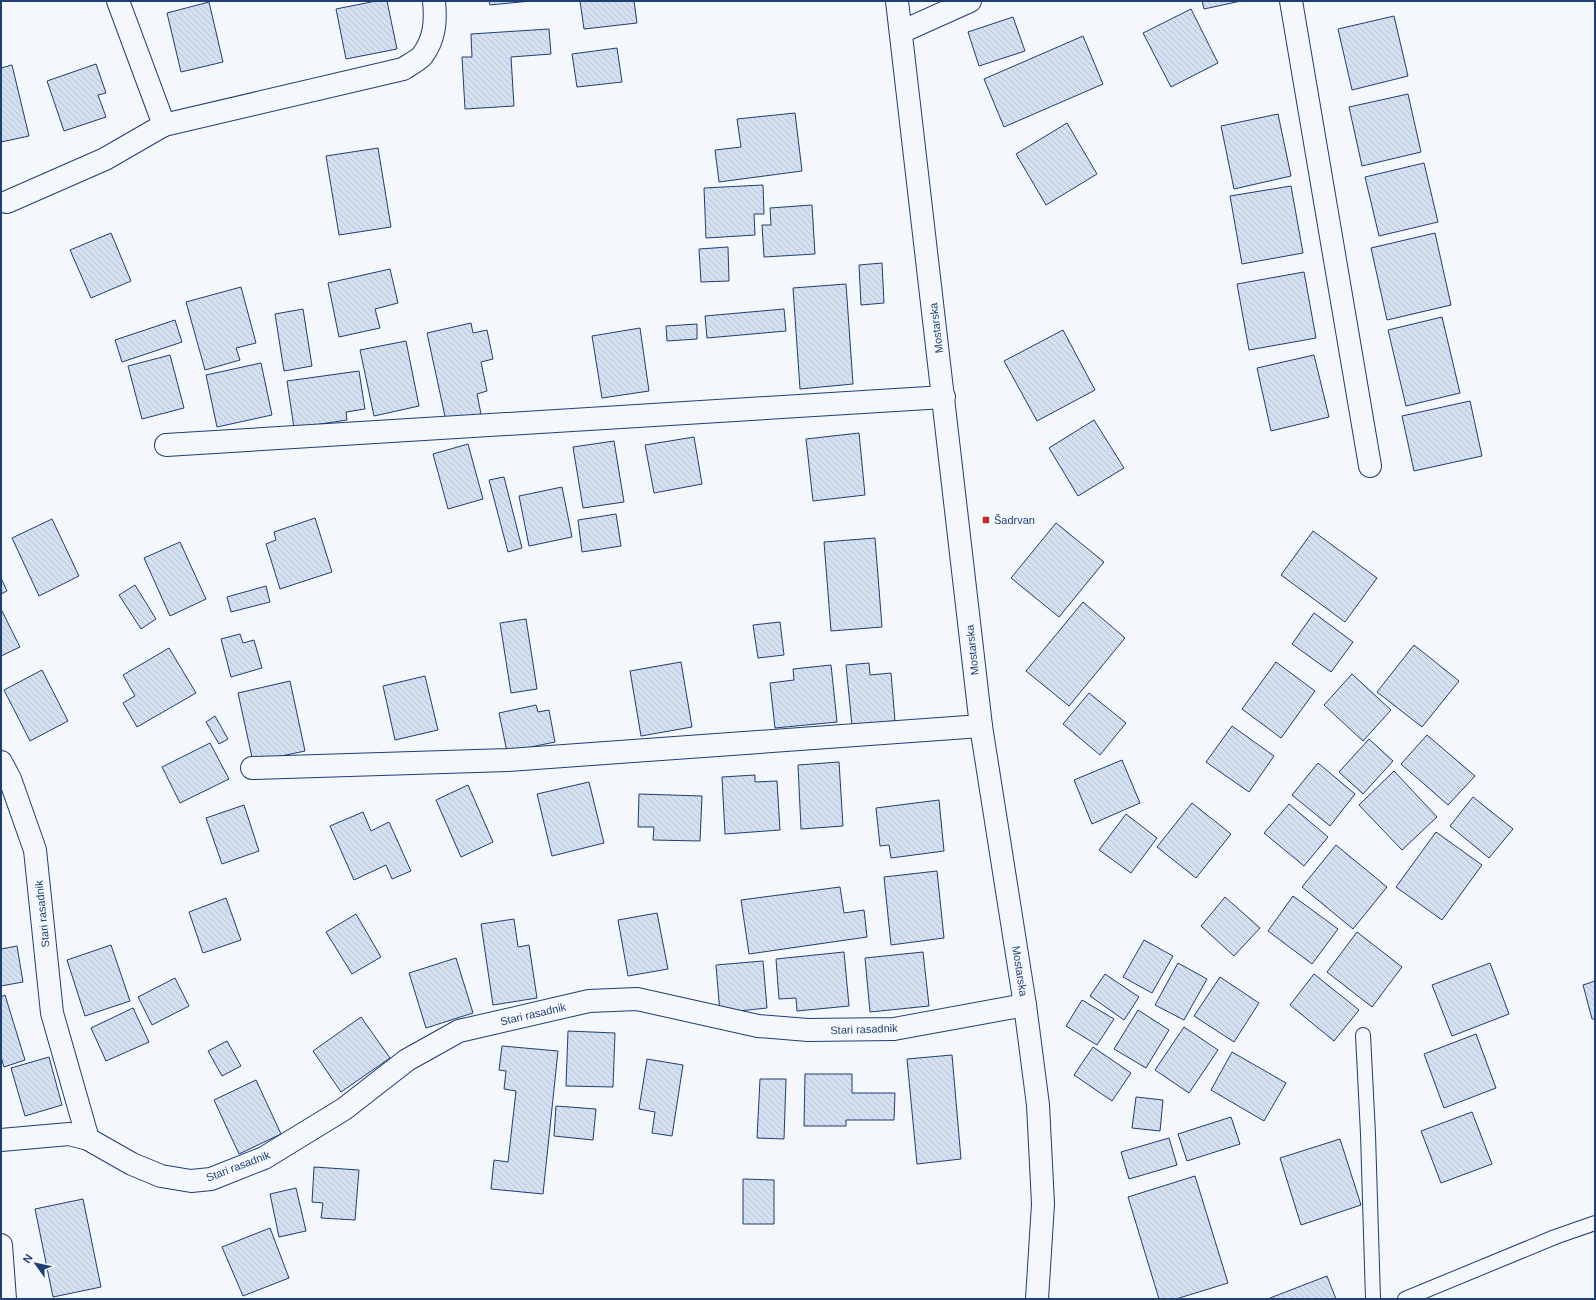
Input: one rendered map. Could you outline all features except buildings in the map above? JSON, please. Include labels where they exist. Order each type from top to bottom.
[{"type":"street","points":[[118,1],[164,125]]},
{"type":"street","points":[[7,202],[105,159],[164,125],[403,68],[421,56],[431,40],[436,19],[434,1]]},
{"type":"street","name":"Mostarska","points":[[897,1],[981,726],[1025,1005],[1038,1105],[1043,1204],[1037,1299]]},
{"type":"street","points":[[900,32],[970,1]]},
{"type":"street","points":[[1291,1],[1370,466]]},
{"type":"street","points":[[166,445],[944,397]]},
{"type":"street","points":[[252,768],[508,760],[981,726]]},
{"type":"street","name":"Stari rasadnik","points":[[1,762],[10,779],[35,850],[52,1013],[88,1139]]},
{"type":"street","name":"Stari rasadnik","points":[[1,1140],[69,1134],[88,1139],[132,1164],[161,1176],[191,1181],[211,1179],[264,1158],[344,1109],[407,1060],[460,1031],[589,1001],[637,999],[758,1026],[808,1030],[894,1029],[1025,1005]]},
{"type":"street","points":[[1,1245],[5,1299]]},
{"type":"lane","points":[[1363,1035],[1373,1299]]},
{"type":"lane","points":[[1405,1299],[1555,1237],[1595,1224]]},
{"type":"place","name":"Šadrvan","points":[[986,520]]}]
